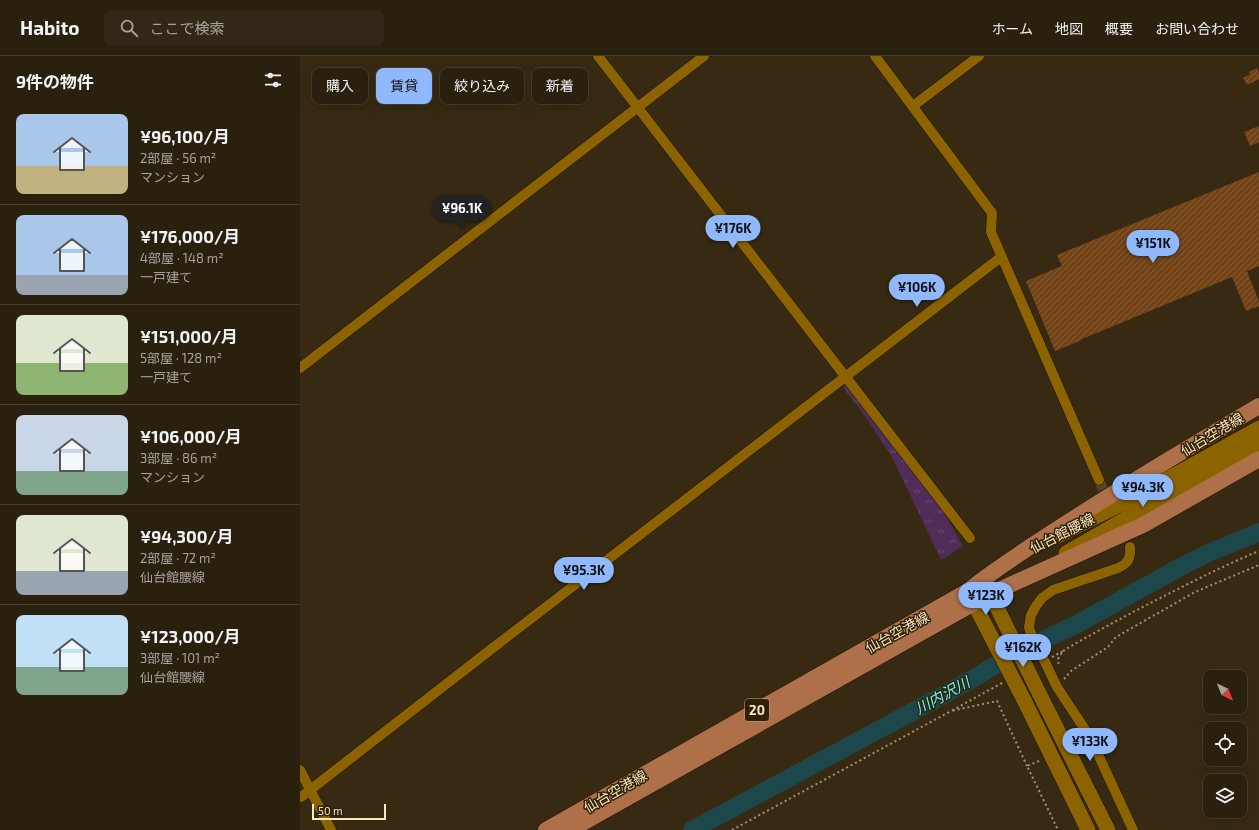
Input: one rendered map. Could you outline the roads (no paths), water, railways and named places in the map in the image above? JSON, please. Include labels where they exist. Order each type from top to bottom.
[{"type":"main road","name":"仙台空港線","points":[[570,830],[971,597],[983,579],[1012,558],[1125,485],[1259,406]]},
{"type":"main road","name":"仙台館腰線","points":[[1012,558],[1133,498],[1259,428]]},
{"type":"main road","name":"仙台館腰線","points":[[1023,578],[1259,442]]},
{"type":"main road","name":"仙台空港線","points":[[546,830],[971,597],[990,594],[1143,525],[1259,459]]},
{"type":"main road","points":[[983,579],[1108,830]]},
{"type":"main road","points":[[971,597],[1088,830]]},
{"type":"street","points":[[598,56],[970,538]]},
{"type":"street","points":[[300,368],[704,56]]},
{"type":"street","points":[[875,56],[992,213],[991,232],[1001,257],[1099,480]]},
{"type":"street","points":[[913,106],[979,56]]},
{"type":"street","points":[[301,797],[1001,257]]},
{"type":"street","points":[[1130,547],[1130,559],[1127,564],[1053,590],[1042,598],[1031,615],[1029,627],[1090,736],[1133,830]]},
{"type":"street","points":[[300,770],[331,830]]},
{"type":"waterway","name":"川内沢川","points":[[692,830],[951,691],[1022,650],[1077,624],[1175,570],[1213,551],[1259,532]]},
{"type":"tunnel","points":[[1099,480],[1109,502]]}]
